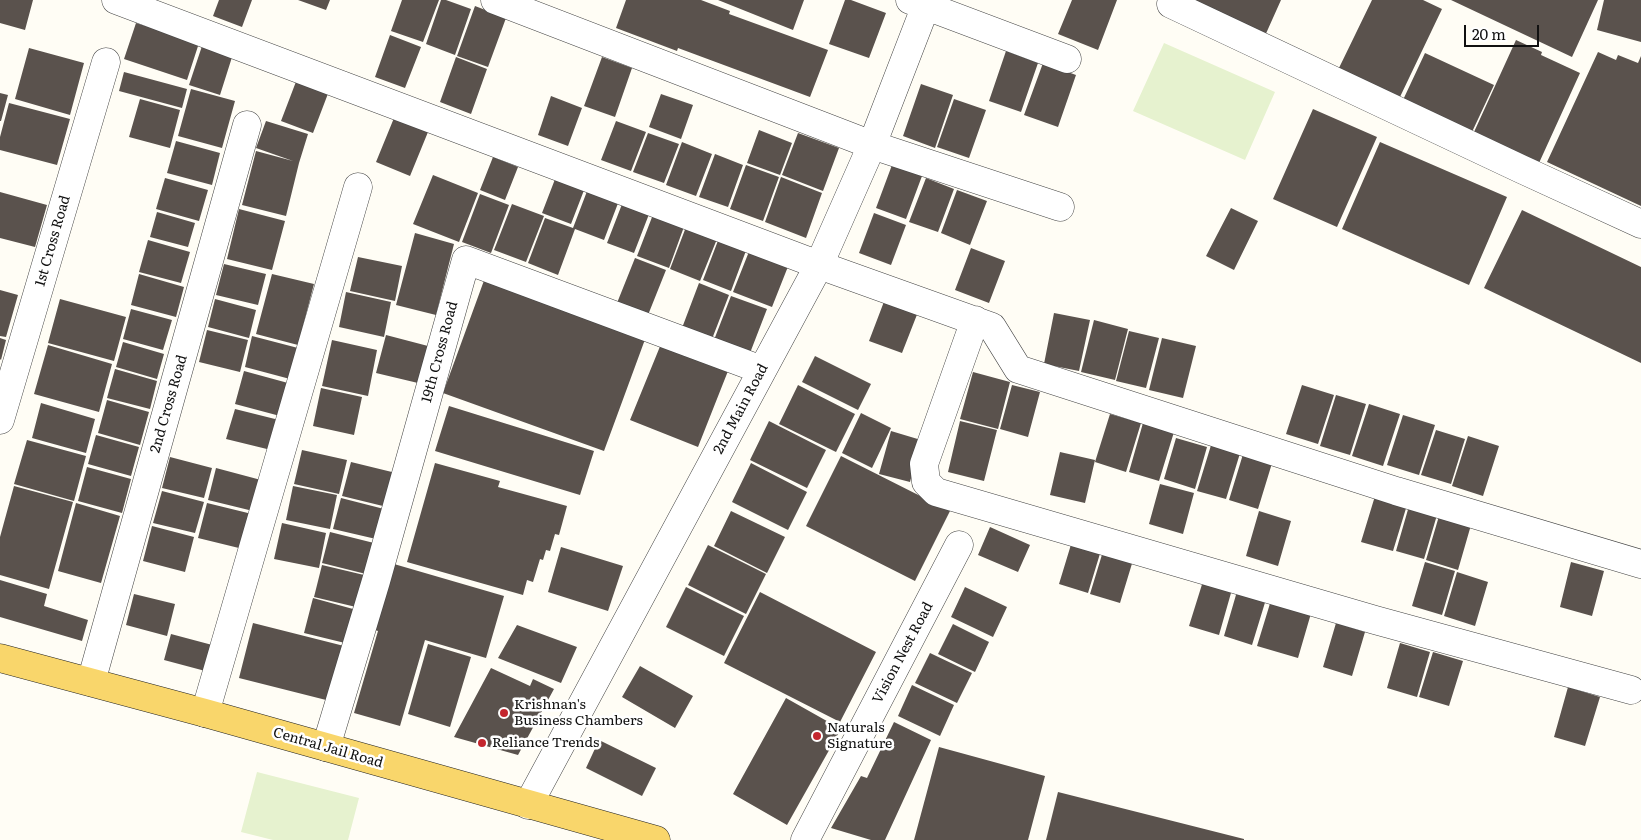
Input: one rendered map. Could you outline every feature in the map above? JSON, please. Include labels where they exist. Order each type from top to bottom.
[{"type":"main road","name":"Central Jail Road","points":[[0,658],[205,713],[656,840]]},
{"type":"street","points":[[116,0],[819,265],[975,320],[992,327],[1018,369],[1396,491],[1641,564]]},
{"type":"street","points":[[495,0],[872,145],[1060,206]]},
{"type":"street","points":[[921,2],[1067,59]]},
{"type":"street","name":"2nd Main Road","points":[[528,805],[819,265],[872,145],[921,2]]},
{"type":"street","points":[[1171,4],[1641,224]]},
{"type":"street","name":"1st Cross Road","points":[[0,420],[106,62]]},
{"type":"street","name":"2nd Cross Road","points":[[91,682],[247,125]]},
{"type":"street","points":[[205,713],[358,187]]},
{"type":"street","name":"19th Cross Road","points":[[326,747],[376,581],[466,260],[762,370]]},
{"type":"street","points":[[975,320],[924,464],[926,482],[936,492],[1376,620],[1631,690]]},
{"type":"street","name":"Vision Nest Road","points":[[805,840],[959,545]]},
{"type":"green space","points":[[1164,43],[1275,92],[1245,160],[1133,111]]},
{"type":"green space","points":[[257,772],[359,798],[348,840],[273,840],[241,832]]},
{"type":"building","points":[[0,0],[33,0],[25,30],[0,23]]},
{"type":"building","points":[[219,0],[252,0],[242,27],[213,16]]},
{"type":"building","points":[[298,0],[330,0],[326,10]]},
{"type":"building","points":[[402,0],[439,0],[423,42],[391,31]]},
{"type":"building","points":[[441,0],[471,9],[455,55],[426,44]]},
{"type":"building","points":[[626,0],[701,0],[730,11],[729,14],[828,50],[810,97],[678,48],[677,51],[616,28]]},
{"type":"building","points":[[718,0],[804,0],[793,30]]},
{"type":"building","points":[[845,0],[851,0],[886,13],[869,58],[829,44]]},
{"type":"building","points":[[1072,0],[1117,0],[1098,50],[1058,34]]},
{"type":"building","points":[[1181,0],[1281,0],[1264,38]]},
{"type":"building","points":[[1372,0],[1423,0],[1442,9],[1399,99],[1338,70]]},
{"type":"building","points":[[1451,0],[1598,0],[1572,57]]},
{"type":"building","points":[[1604,0],[1641,0],[1641,42],[1597,30]]},
{"type":"building","points":[[475,6],[506,18],[488,67],[457,56]]},
{"type":"building","points":[[136,23],[199,43],[187,80],[124,59]]},
{"type":"building","points":[[390,35],[421,47],[405,88],[375,77]]},
{"type":"building","points":[[1516,40],[1542,52],[1541,55],[1580,73],[1539,163],[1474,132]]},
{"type":"building","points":[[203,43],[233,54],[220,95],[189,85]]},
{"type":"building","points":[[29,48],[84,63],[70,115],[15,99]]},
{"type":"building","points":[[1006,51],[1038,63],[1021,112],[989,101]]},
{"type":"building","points":[[1598,52],[1616,60],[1618,55],[1638,63],[1641,56],[1641,206],[1547,162]]},
{"type":"building","points":[[1425,53],[1494,85],[1472,132],[1403,100]]},
{"type":"building","points":[[456,57],[487,69],[471,114],[440,102]]},
{"type":"building","points":[[602,57],[632,68],[615,117],[584,106]]},
{"type":"building","points":[[1043,63],[1076,75],[1058,127],[1024,115]]},
{"type":"building","points":[[124,72],[187,89],[182,108],[119,91]]},
{"type":"building","points":[[297,79],[329,91],[313,133],[281,121]]},
{"type":"building","points":[[921,84],[953,95],[935,148],[903,136]]},
{"type":"building","points":[[191,89],[235,101],[222,148],[178,136]]},
{"type":"building","points":[[0,93],[8,95],[1,121],[0,121]]},
{"type":"building","points":[[661,94],[693,105],[681,139],[649,127]]},
{"type":"building","points":[[551,96],[582,108],[568,146],[538,135]]},
{"type":"building","points":[[140,99],[180,110],[170,148],[129,137]]},
{"type":"building","points":[[954,99],[986,110],[969,158],[937,147]]},
{"type":"building","points":[[9,103],[70,119],[57,165],[0,150],[0,137]]},
{"type":"building","points":[[1313,109],[1377,137],[1337,227],[1273,199]]},
{"type":"building","points":[[394,118],[428,132],[410,176],[376,162]]},
{"type":"building","points":[[266,121],[308,134],[286,216],[242,205],[256,151],[293,161],[256,148]]},
{"type":"building","points":[[616,121],[646,132],[631,171],[601,160]]},
{"type":"building","points":[[759,130],[792,143],[780,175],[747,163]]},
{"type":"building","points":[[648,133],[679,144],[664,183],[633,172]]},
{"type":"building","points":[[798,133],[839,148],[823,191],[782,175]]},
{"type":"building","points":[[176,141],[220,153],[212,185],[167,173]]},
{"type":"building","points":[[682,142],[712,154],[696,196],[666,185]]},
{"type":"building","points":[[1380,142],[1507,197],[1469,285],[1342,229]]},
{"type":"building","points":[[715,154],[743,165],[728,207],[699,197]]},
{"type":"building","points":[[493,157],[518,167],[505,200],[480,190]]},
{"type":"building","points":[[746,165],[779,177],[763,221],[730,209]]},
{"type":"building","points":[[892,165],[922,176],[906,219],[876,208]]},
{"type":"building","points":[[557,174],[586,185],[571,224],[542,213]]},
{"type":"building","points":[[433,175],[478,193],[459,242],[413,224]]},
{"type":"building","points":[[781,177],[822,193],[806,238],[765,222]]},
{"type":"building","points":[[165,178],[208,190],[199,221],[156,209]]},
{"type":"building","points":[[926,178],[954,189],[938,232],[909,222]]},
{"type":"building","points":[[589,186],[620,198],[604,240],[575,229],[558,275],[528,263],[545,218],[573,228]]},
{"type":"building","points":[[957,190],[987,201],[970,245],[941,233]]},
{"type":"building","points":[[0,192],[47,205],[35,247],[0,238]]},
{"type":"building","points":[[480,194],[509,205],[491,253],[462,242]]},
{"type":"building","points":[[624,199],[651,209],[634,253],[607,243]]},
{"type":"building","points":[[512,204],[544,216],[526,262],[494,250]]},
{"type":"building","points":[[1231,208],[1258,221],[1234,270],[1206,256]]},
{"type":"building","points":[[239,209],[285,221],[272,270],[227,259]]},
{"type":"building","points":[[1522,210],[1641,267],[1641,363],[1484,288]]},
{"type":"building","points":[[157,212],[195,223],[188,247],[150,237]]},
{"type":"building","points":[[654,212],[685,224],[669,268],[637,256]]},
{"type":"building","points":[[874,213],[906,225],[891,265],[859,253]]},
{"type":"building","points":[[686,227],[717,239],[700,281],[670,269]]},
{"type":"building","points":[[415,233],[454,244],[436,315],[396,305]]},
{"type":"building","points":[[719,238],[747,248],[731,291],[703,280]]},
{"type":"building","points":[[148,240],[190,252],[181,283],[139,272]]},
{"type":"building","points":[[971,248],[1005,261],[989,303],[955,290]]},
{"type":"building","points":[[750,249],[789,264],[772,307],[733,292]]},
{"type":"building","points":[[358,257],[402,266],[395,301],[350,291]]},
{"type":"building","points":[[635,258],[666,270],[648,315],[617,303]]},
{"type":"building","points":[[224,264],[266,274],[258,305],[216,295]]},
{"type":"building","points":[[139,274],[184,287],[176,317],[131,305]]},
{"type":"building","points":[[272,274],[314,284],[298,345],[256,334]]},
{"type":"building","points":[[486,275],[647,334],[604,451],[443,393]]},
{"type":"building","points":[[699,283],[729,295],[712,339],[682,328]]},
{"type":"building","points":[[0,290],[18,295],[6,337],[0,336]]},
{"type":"building","points":[[346,292],[391,302],[384,337],[339,327]]},
{"type":"building","points":[[731,296],[767,309],[750,353],[714,340]]},
{"type":"building","points":[[60,299],[126,317],[114,361],[48,343]]},
{"type":"building","points":[[215,299],[256,310],[249,338],[208,327]]},
{"type":"building","points":[[885,299],[918,312],[902,353],[869,341]]},
{"type":"building","points":[[131,309],[172,320],[163,350],[123,339]]},
{"type":"building","points":[[1054,313],[1090,320],[1079,371],[1044,364]]},
{"type":"building","points":[[1094,320],[1128,329],[1115,380],[1081,372]]},
{"type":"building","points":[[207,330],[248,340],[240,372],[199,362]]},
{"type":"building","points":[[1129,331],[1159,338],[1146,388],[1116,381]]},
{"type":"building","points":[[386,335],[428,346],[418,383],[376,373]]},
{"type":"building","points":[[252,336],[298,348],[290,379],[245,367]]},
{"type":"building","points":[[0,338],[6,340],[1,360],[0,359]]},
{"type":"building","points":[[1162,338],[1196,346],[1183,398],[1149,390]]},
{"type":"building","points":[[332,340],[377,350],[368,396],[322,386]]},
{"type":"building","points":[[123,342],[164,354],[157,379],[116,367]]},
{"type":"building","points":[[661,344],[728,371],[698,447],[630,420]]},
{"type":"building","points":[[48,345],[112,364],[99,412],[34,394]]},
{"type":"building","points":[[815,356],[871,384],[858,410],[802,382]]},
{"type":"building","points":[[115,369],[157,381],[150,409],[107,398]]},
{"type":"building","points":[[244,371],[288,383],[280,416],[235,404]]},
{"type":"building","points":[[973,372],[1010,382],[998,429],[960,419]]},
{"type":"building","points":[[798,385],[855,414],[836,452],[779,424]]},
{"type":"building","points":[[1012,385],[1040,392],[1028,437],[1000,429]]},
{"type":"building","points":[[1302,385],[1334,395],[1318,444],[1286,434]]},
{"type":"building","points":[[321,388],[362,397],[354,435],[313,426]]},
{"type":"building","points":[[1336,395],[1366,404],[1350,455],[1320,446]]},
{"type":"building","points":[[107,400],[149,412],[140,445],[98,433]]},
{"type":"building","points":[[41,403],[95,419],[86,453],[32,438]]},
{"type":"building","points":[[1369,404],[1400,414],[1383,466],[1352,456]]},
{"type":"building","points":[[449,406],[594,451],[580,495],[435,451]]},
{"type":"building","points":[[235,409],[279,420],[271,450],[226,439]]},
{"type":"building","points":[[861,413],[891,428],[872,468],[842,453]]},
{"type":"building","points":[[1110,414],[1141,423],[1126,472],[1095,462]]},
{"type":"building","points":[[1403,415],[1435,425],[1419,475],[1387,465]]},
{"type":"building","points":[[769,421],[826,450],[807,488],[750,460]]},
{"type":"building","points":[[960,421],[997,430],[984,481],[948,472]]},
{"type":"building","points":[[1143,423],[1174,432],[1159,481],[1129,472]]},
{"type":"building","points":[[1436,430],[1465,439],[1451,484],[1421,475]]},
{"type":"building","points":[[891,431],[921,440],[910,482],[879,474]]},
{"type":"building","points":[[96,435],[139,447],[131,476],[88,464]]},
{"type":"building","points":[[1468,436],[1499,446],[1483,496],[1452,486]]},
{"type":"building","points":[[1176,438],[1207,447],[1195,489],[1164,479]]},
{"type":"building","points":[[27,440],[86,456],[74,501],[14,484]]},
{"type":"building","points":[[1212,442],[1241,450],[1226,499],[1197,491]]},
{"type":"building","points":[[302,450],[347,460],[339,494],[294,484]]},
{"type":"building","points":[[1244,451],[1273,460],[1258,509],[1229,500]]},
{"type":"building","points":[[1060,452],[1095,460],[1085,503],[1050,495]]},
{"type":"building","points":[[841,456],[950,511],[915,581],[806,526]]},
{"type":"building","points":[[170,457],[212,468],[204,498],[162,488]]},
{"type":"building","points":[[351,462],[396,473],[387,507],[342,496]]},
{"type":"building","points":[[435,463],[500,481],[498,487],[567,506],[559,535],[555,534],[550,551],[546,550],[543,560],[540,559],[533,582],[527,580],[523,595],[407,562]]},
{"type":"building","points":[[751,463],[807,492],[788,530],[732,502]]},
{"type":"building","points":[[87,467],[131,479],[122,513],[78,501]]},
{"type":"building","points":[[216,468],[261,480],[253,511],[208,500]]},
{"type":"building","points":[[1160,484],[1194,493],[1183,534],[1149,524]]},
{"type":"building","points":[[14,486],[73,502],[49,589],[0,575],[0,537]]},
{"type":"building","points":[[293,486],[337,495],[330,529],[286,520]]},
{"type":"building","points":[[162,491],[204,502],[195,533],[153,523]]},
{"type":"building","points":[[1375,496],[1407,505],[1393,551],[1361,542]]},
{"type":"building","points":[[341,498],[384,509],[376,539],[333,529]]},
{"type":"building","points":[[76,503],[120,516],[101,583],[58,571]]},
{"type":"building","points":[[207,503],[252,514],[243,549],[198,538]]},
{"type":"building","points":[[1409,506],[1437,515],[1424,559],[1396,551]]},
{"type":"building","points":[[731,511],[785,537],[767,573],[714,546]]},
{"type":"building","points":[[1259,511],[1291,521],[1278,566],[1246,556]]},
{"type":"building","points":[[1439,516],[1471,525],[1458,570],[1426,560]]},
{"type":"building","points":[[282,523],[326,533],[319,568],[274,559]]},
{"type":"building","points":[[152,526],[194,537],[185,572],[143,561]]},
{"type":"building","points":[[990,527],[1030,545],[1018,572],[978,555]]},
{"type":"building","points":[[330,532],[374,543],[366,574],[322,563]]},
{"type":"building","points":[[1073,538],[1102,547],[1088,593],[1059,584]]},
{"type":"building","points":[[708,545],[766,574],[746,614],[688,585]]},
{"type":"building","points":[[561,547],[623,566],[608,611],[548,592]]},
{"type":"building","points":[[1104,548],[1134,557],[1120,603],[1090,594]]},
{"type":"building","points":[[1425,562],[1455,571],[1442,615],[1412,606]]},
{"type":"building","points":[[1571,562],[1604,571],[1592,616],[1560,607]]},
{"type":"building","points":[[394,564],[504,596],[486,658],[425,640],[400,726],[354,713],[378,631],[375,630]]},
{"type":"building","points":[[322,565],[364,575],[356,607],[314,597]]},
{"type":"building","points":[[1457,572],[1488,582],[1475,626],[1444,616]]},
{"type":"building","points":[[1204,578],[1233,586],[1219,635],[1189,626]]},
{"type":"building","points":[[0,580],[47,594],[44,606],[88,620],[82,641],[0,617]]},
{"type":"building","points":[[686,587],[744,616],[724,656],[666,627]]},
{"type":"building","points":[[965,587],[1007,607],[993,637],[951,617]]},
{"type":"building","points":[[1238,588],[1267,596],[1252,645],[1224,636]]},
{"type":"building","points":[[760,592],[876,652],[840,722],[724,663]]},
{"type":"building","points":[[134,594],[175,604],[167,636],[126,625]]},
{"type":"building","points":[[1272,597],[1312,610],[1298,658],[1257,646]]},
{"type":"building","points":[[313,598],[353,609],[345,643],[304,633]]},
{"type":"building","points":[[253,623],[348,647],[334,702],[239,678]]},
{"type":"building","points":[[1336,623],[1365,632],[1352,676],[1323,667]]},
{"type":"building","points":[[953,624],[989,642],[975,672],[938,654]]},
{"type":"building","points":[[517,625],[577,647],[561,683],[498,658]]},
{"type":"building","points":[[171,634],[216,646],[209,672],[164,660]]},
{"type":"building","points":[[1400,643],[1430,652],[1417,697],[1387,688]]},
{"type":"building","points":[[428,644],[471,657],[450,727],[408,714]]},
{"type":"building","points":[[1433,652],[1463,661],[1449,706],[1419,697]]},
{"type":"building","points":[[930,653],[972,673],[957,703],[915,683]]},
{"type":"building","points":[[640,666],[693,696],[675,728],[622,697]]},
{"type":"building","name":"Krishnan's Business Chambers","points":[[491,668],[530,686],[533,679],[554,689],[518,755],[454,737]]},
{"type":"building","points":[[912,685],[954,705],[940,736],[898,716]]},
{"type":"building","points":[[1568,687],[1600,697],[1585,746],[1554,737]]},
{"type":"building","points":[[786,698],[841,729],[787,825],[733,794]]},
{"type":"building","points":[[894,722],[931,740],[885,840],[871,840],[831,828],[861,776],[867,778]]},
{"type":"building","points":[[599,740],[656,768],[642,796],[586,768]]},
{"type":"building","points":[[939,747],[1045,776],[1028,840],[914,840]]},
{"type":"building","points":[[1058,792],[1244,839],[1244,840],[1046,840]]},
{"type":"place","name":"Krishnan's Business Chambers","points":[[504,713]]},
{"type":"place","name":"Naturals Signature","points":[[817,736]]},
{"type":"place","name":"Reliance Trends","points":[[482,743]]}]
